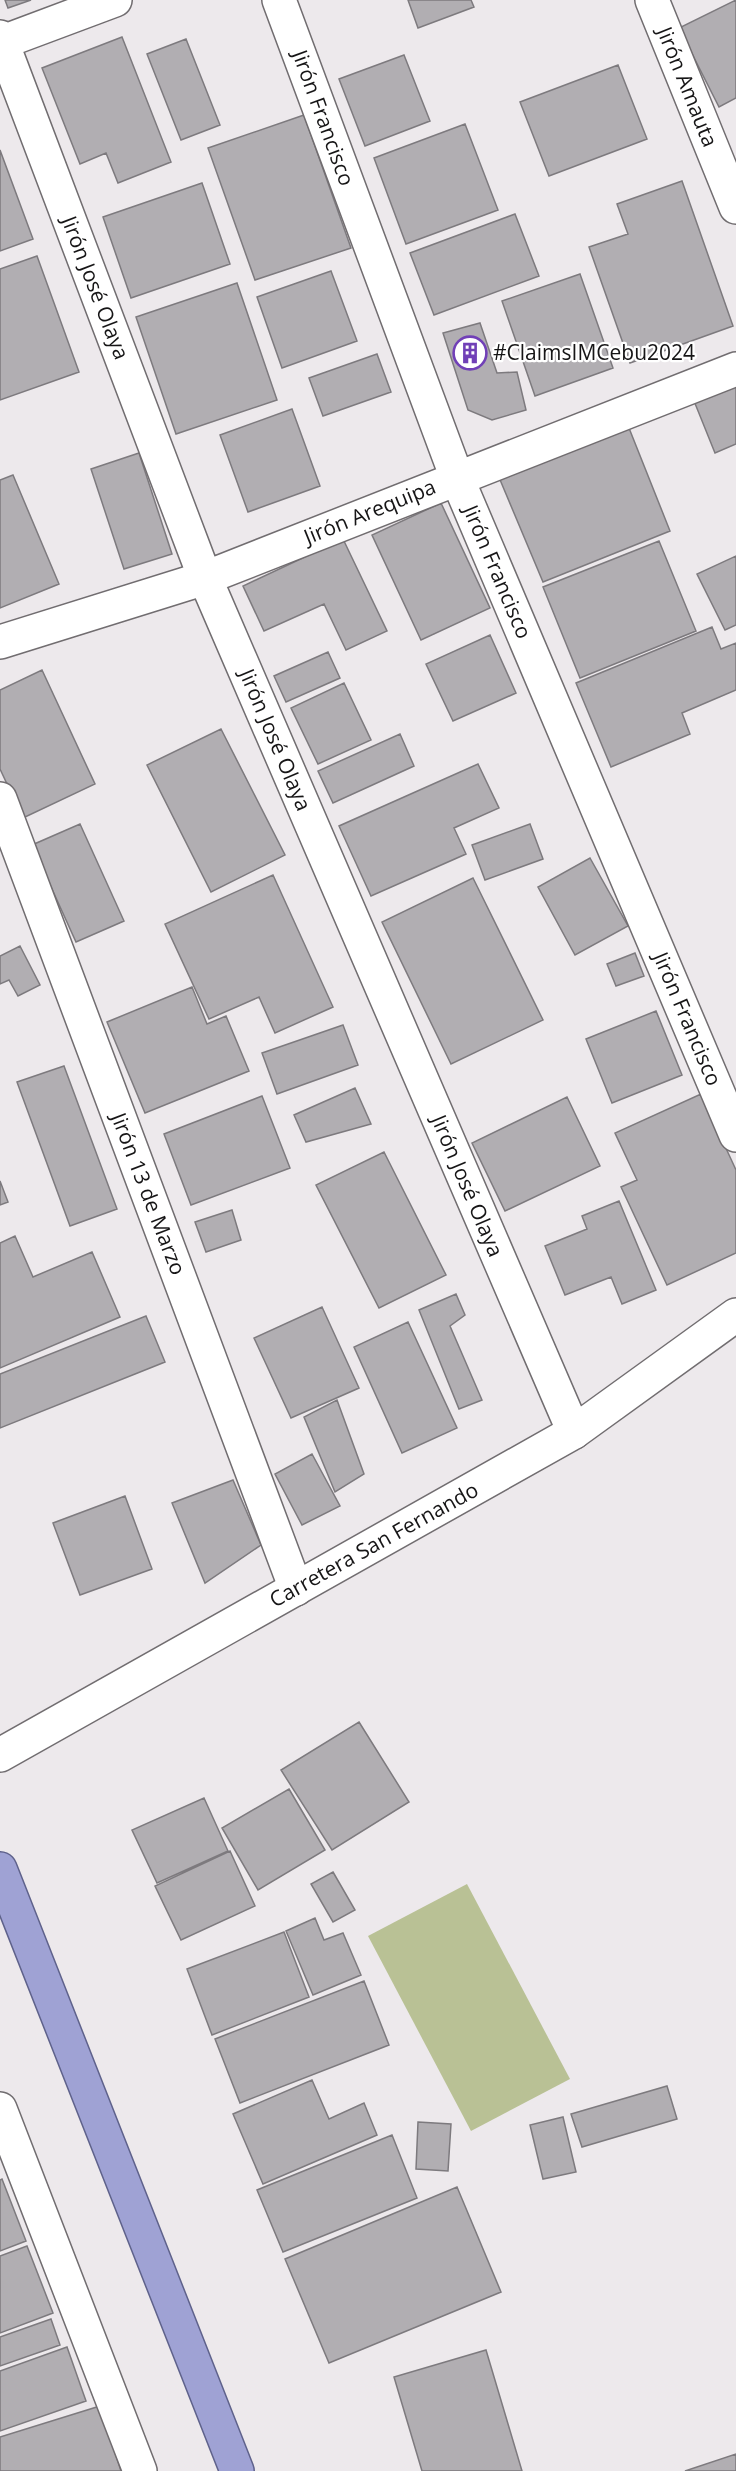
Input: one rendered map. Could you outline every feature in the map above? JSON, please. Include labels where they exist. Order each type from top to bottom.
[{"type":"highway","points":[[1,1877],[237,2471]]},
{"type":"street","points":[[1,41],[115,0]]},
{"type":"street","name":"Jirón Francisco","points":[[279,0],[457,478],[736,1135]]},
{"type":"street","name":"Jirón Amauta","points":[[652,0],[736,207]]},
{"type":"street","name":"Jirón José Olaya","points":[[1,41],[205,578],[574,1432]]},
{"type":"street","name":"Jirón Arequipa","points":[[0,642],[205,578],[736,369]]},
{"type":"street","name":"Jirón 13 de Marzo","points":[[0,799],[297,1588]]},
{"type":"street","name":"Carretera San Fernando","points":[[0,1755],[574,1432],[736,1315]]},
{"type":"street","points":[[0,2109],[140,2471]]},
{"type":"green space","points":[[467,1884],[570,2079],[471,2131],[368,1936]]},
{"type":"building","points":[[5,0],[31,0],[8,8]]},
{"type":"building","points":[[408,0],[471,0],[474,7],[418,28]]},
{"type":"building","points":[[736,0],[736,98],[719,107],[679,28]]},
{"type":"building","points":[[122,37],[171,162],[118,183],[106,153],[80,164],[42,68]]},
{"type":"building","points":[[186,39],[220,125],[181,140],[147,54]]},
{"type":"building","points":[[404,55],[430,121],[365,146],[339,79]]},
{"type":"building","points":[[618,65],[647,139],[549,176],[520,102]]},
{"type":"building","points":[[304,115],[351,248],[255,280],[208,148]]},
{"type":"building","points":[[465,124],[498,210],[406,244],[374,158]]},
{"type":"building","points":[[0,150],[33,239],[0,251]]},
{"type":"building","points":[[682,181],[733,326],[630,363],[589,247],[628,234],[617,204]]},
{"type":"building","points":[[202,183],[230,264],[131,298],[103,217]]},
{"type":"building","points":[[515,214],[539,276],[434,315],[410,253]]},
{"type":"building","points":[[37,256],[79,372],[0,400],[0,269]]},
{"type":"building","points":[[331,271],[357,341],[282,368],[257,297]]},
{"type":"building","points":[[580,274],[613,368],[535,396],[502,301]]},
{"type":"building","points":[[237,283],[277,400],[176,434],[136,317]]},
{"type":"building","name":"#ClaimsIMCebu2024","points":[[480,323],[497,373],[517,372],[526,410],[492,420],[468,410],[443,333]]},
{"type":"building","points":[[377,354],[391,392],[323,416],[309,378]]},
{"type":"building","points":[[736,384],[736,444],[715,453],[694,401]]},
{"type":"building","points":[[292,409],[320,486],[248,512],[220,435]]},
{"type":"building","points":[[627,423],[670,531],[543,582],[498,475]]},
{"type":"building","points":[[139,453],[172,554],[124,569],[91,469]]},
{"type":"building","points":[[13,475],[59,584],[0,608],[0,480]]},
{"type":"building","points":[[441,503],[490,608],[421,640],[372,535]]},
{"type":"building","points":[[343,539],[387,631],[346,650],[324,604],[264,631],[243,586]]},
{"type":"building","points":[[659,541],[696,631],[580,678],[543,587]]},
{"type":"building","points":[[736,556],[736,625],[725,630],[697,574]]},
{"type":"building","points":[[712,627],[721,649],[736,643],[736,690],[682,713],[690,734],[611,767],[576,683]]},
{"type":"building","points":[[490,635],[516,693],[453,721],[426,664]]},
{"type":"building","points":[[328,652],[340,678],[286,702],[274,676]]},
{"type":"building","points":[[42,670],[95,784],[23,818],[0,769],[0,690]]},
{"type":"building","points":[[344,683],[371,740],[318,764],[291,708]]},
{"type":"building","points":[[221,729],[285,855],[211,892],[147,765]]},
{"type":"building","points":[[400,734],[414,766],[333,803],[318,771]]},
{"type":"building","points":[[478,764],[499,808],[454,828],[466,854],[371,896],[339,826]]},
{"type":"building","points":[[80,824],[124,921],[76,942],[32,845]]},
{"type":"building","points":[[530,824],[543,859],[485,880],[472,845]]},
{"type":"building","points":[[590,858],[628,926],[575,955],[538,887]]},
{"type":"building","points":[[273,875],[333,1007],[275,1033],[259,997],[209,1019],[165,924]]},
{"type":"building","points":[[473,878],[543,1020],[451,1064],[382,922]]},
{"type":"building","points":[[20,946],[40,985],[18,996],[9,980],[0,984],[0,956]]},
{"type":"building","points":[[635,953],[644,976],[616,986],[607,964]]},
{"type":"building","points":[[192,987],[207,1024],[226,1016],[249,1071],[145,1113],[107,1022]]},
{"type":"building","points":[[656,1011],[682,1075],[612,1103],[586,1039]]},
{"type":"building","points":[[343,1025],[358,1065],[277,1094],[262,1053]]},
{"type":"building","points":[[64,1066],[117,1209],[70,1226],[17,1082]]},
{"type":"building","points":[[355,1088],[371,1124],[306,1142],[294,1115]]},
{"type":"building","points":[[701,1094],[736,1170],[736,1253],[667,1285],[621,1187],[637,1180],[615,1133]]},
{"type":"building","points":[[262,1096],[290,1168],[191,1205],[164,1134]]},
{"type":"building","points":[[567,1097],[600,1166],[505,1211],[472,1143]]},
{"type":"building","points":[[384,1152],[446,1275],[379,1308],[316,1185]]},
{"type":"building","points":[[0,1181],[8,1202],[0,1205]]},
{"type":"building","points":[[619,1201],[656,1290],[622,1304],[611,1277],[565,1295],[545,1246],[587,1229],[582,1216]]},
{"type":"building","points":[[232,1210],[241,1240],[206,1252],[195,1222]]},
{"type":"building","points":[[15,1236],[33,1277],[92,1252],[120,1317],[0,1368],[0,1243]]},
{"type":"building","points":[[456,1294],[465,1315],[450,1326],[482,1400],[459,1409],[419,1310]]},
{"type":"building","points":[[322,1307],[359,1388],[291,1418],[254,1338]]},
{"type":"building","points":[[146,1316],[165,1362],[0,1428],[0,1374]]},
{"type":"building","points":[[408,1322],[457,1428],[402,1453],[354,1347]]},
{"type":"building","points":[[337,1400],[364,1474],[335,1492],[304,1417]]},
{"type":"building","points":[[312,1454],[340,1506],[302,1525],[275,1474]]},
{"type":"building","points":[[233,1480],[261,1545],[205,1583],[172,1503]]},
{"type":"building","points":[[125,1496],[152,1569],[80,1595],[53,1523]]},
{"type":"building","points":[[359,1722],[409,1802],[332,1850],[281,1770]]},
{"type":"building","points":[[289,1789],[325,1850],[258,1890],[222,1828]]},
{"type":"building","points":[[204,1798],[228,1851],[157,1883],[132,1830]]},
{"type":"building","points":[[230,1851],[255,1906],[181,1940],[155,1886]]},
{"type":"building","points":[[333,1872],[355,1910],[333,1922],[311,1884]]},
{"type":"building","points":[[315,1918],[324,1940],[343,1933],[361,1975],[313,1995],[286,1931]]},
{"type":"building","points":[[284,1932],[309,1997],[212,2035],[187,1969]]},
{"type":"building","points":[[364,1981],[389,2045],[240,2103],[215,2039]]},
{"type":"building","points":[[312,2080],[329,2119],[364,2103],[377,2135],[263,2184],[233,2114]]},
{"type":"building","points":[[667,2086],[677,2119],[582,2147],[571,2114]]},
{"type":"building","points":[[563,2117],[576,2172],[543,2179],[530,2125]]},
{"type":"building","points":[[418,2122],[451,2124],[448,2171],[416,2169]]},
{"type":"building","points":[[392,2135],[417,2198],[283,2252],[257,2190]]},
{"type":"building","points":[[2,2179],[26,2241],[0,2251],[0,2180]]},
{"type":"building","points":[[457,2187],[501,2292],[329,2363],[285,2259]]},
{"type":"building","points":[[27,2246],[53,2313],[0,2333],[0,2256]]},
{"type":"building","points":[[51,2319],[60,2345],[0,2366],[0,2337]]},
{"type":"building","points":[[67,2347],[86,2401],[0,2431],[0,2371]]},
{"type":"building","points":[[486,2350],[522,2471],[422,2471],[394,2377]]},
{"type":"building","points":[[100,2406],[121,2471],[0,2471],[0,2437]]},
{"type":"building","points":[[736,2454],[736,2471],[685,2471]]},
{"type":"place","name":"#ClaimsIMCebu2024","points":[[470,353]]}]
